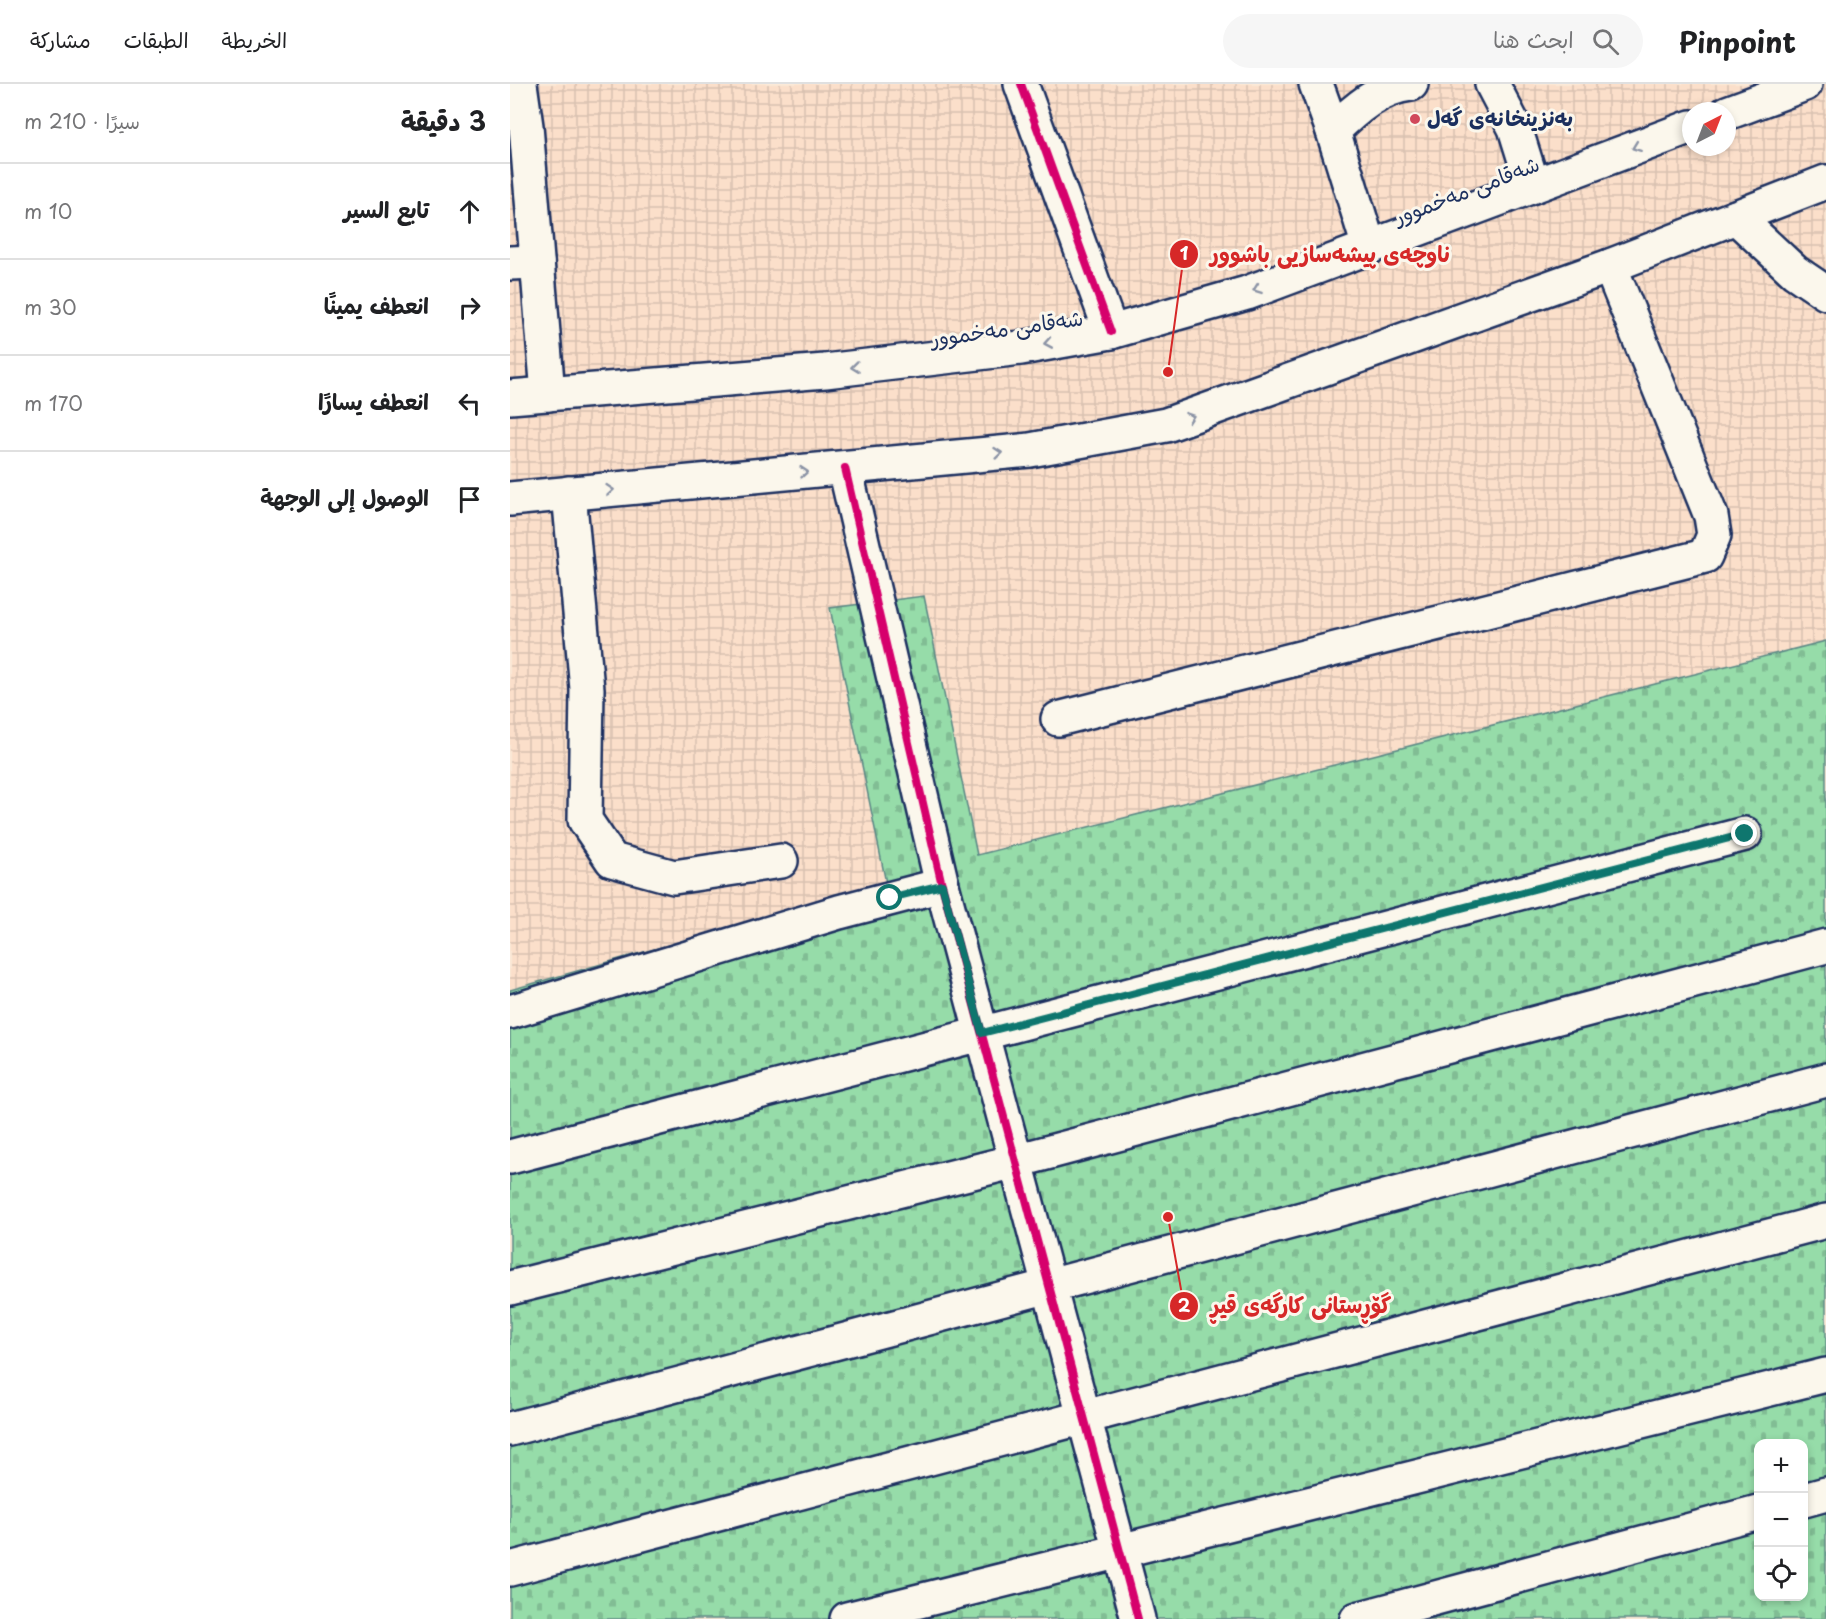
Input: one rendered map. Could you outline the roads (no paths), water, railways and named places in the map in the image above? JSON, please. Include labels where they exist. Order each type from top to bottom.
[{"type":"main road","points":[[520,84],[524,262],[548,394]]},
{"type":"main road","points":[[1021,84],[1111,332]]},
{"type":"main road","points":[[1316,84],[1369,247]]},
{"type":"main road","points":[[1333,131],[1357,107],[1400,85],[1411,84]]},
{"type":"main road","points":[[1492,84],[1515,128],[1533,186]]},
{"type":"main road","points":[[1736,110],[1805,84]]},
{"type":"main road","name":"شەقامی مەخموور","points":[[510,397],[825,371],[1021,348],[1111,332],[1247,293],[1682,130]]},
{"type":"main road","points":[[510,499],[1030,450],[1166,425],[1610,266],[1826,182]]},
{"type":"main road","points":[[1736,217],[1795,272],[1826,293]]},
{"type":"main road","points":[[1058,719],[1705,556],[1714,535],[1711,516],[1610,266]]},
{"type":"main road","points":[[845,468],[942,885],[1138,1619]]},
{"type":"main road","points":[[569,493],[587,689],[585,820],[612,860],[674,877],[781,861]]},
{"type":"main road","points":[[510,1157],[1745,834]]},
{"type":"main road","points":[[510,1012],[838,912],[942,885]]},
{"type":"main road","points":[[510,1288],[1016,1161],[1826,946]]},
{"type":"main road","points":[[510,1429],[1826,1080]]},
{"type":"main road","points":[[510,1569],[1826,1221]]},
{"type":"main road","points":[[847,1619],[1826,1375]]},
{"type":"main road","points":[[1808,1499],[1826,1494]]},
{"type":"main road","points":[[1357,1619],[1754,1513]]},
{"type":"place","name":"بەنزینخانەی گەل","points":[[1415,119]]},
{"type":"place","name":"ناوچەی پیشەسازیی باشوور","points":[[1168,372]]},
{"type":"place","name":"گۆڕستانی کارگەی قیڕ","points":[[1168,1217]]}]
